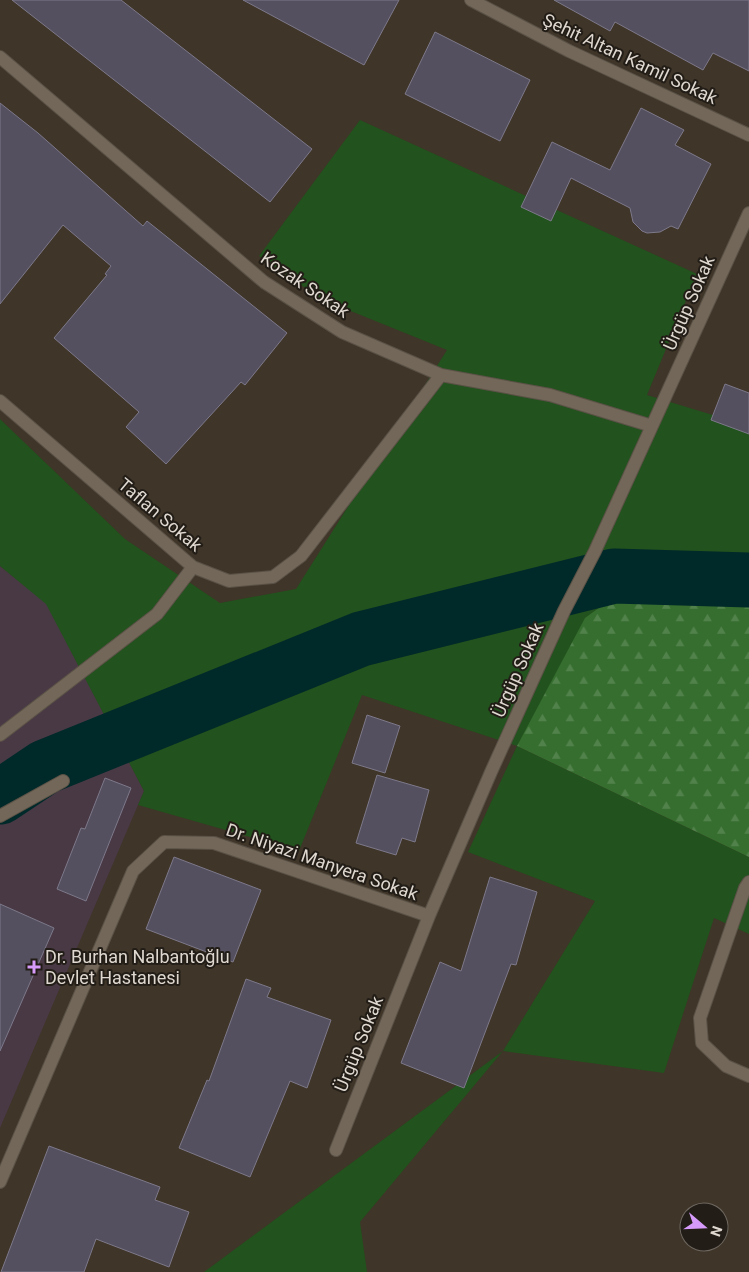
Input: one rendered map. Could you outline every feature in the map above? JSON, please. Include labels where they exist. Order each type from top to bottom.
[{"type":"street","name":"Şehit Altan Kamil Sokak","points":[[471,0],[569,51],[749,135]]},
{"type":"street","name":"Kozak Sokak","points":[[0,58],[264,282],[342,332],[441,376],[550,395],[652,426]]},
{"type":"street","name":"Ürgüp Sokak","points":[[336,1150],[429,916],[564,611],[595,551],[749,213]]},
{"type":"street","name":"Taflan Sokak","points":[[0,401],[193,567],[229,580],[273,577],[301,556],[441,376]]},
{"type":"street","points":[[0,735],[157,614],[193,567]]},
{"type":"street","points":[[0,816],[64,781]]},
{"type":"street","name":"Dr. Niyazi Manyera Sokak","points":[[0,1182],[133,871],[164,842],[214,844],[429,916]]},
{"type":"street","points":[[749,882],[745,888],[700,1018],[702,1043],[726,1066],[749,1076]]},
{"type":"shaded area","name":"Dr. Burhan Nalbantoğlu Devlet Hastanesi","points":[[0,566],[46,603],[144,791],[0,1128]]},
{"type":"green space","points":[[360,120],[697,274],[647,395],[749,426],[749,596],[618,594],[517,746],[362,695],[299,851],[138,805],[144,791],[46,604],[0,566],[0,419],[125,539],[220,603],[296,589],[447,350],[321,299],[259,256]]},
{"type":"green space","points":[[618,594],[749,596],[749,857],[517,746],[585,618]]},
{"type":"green space","points":[[517,746],[749,857],[749,934],[714,918],[664,1073],[503,1051],[595,901],[468,852]]},
{"type":"green space","points":[[503,1051],[360,1222],[367,1272],[204,1272]]},
{"type":"building","points":[[12,0],[121,0],[312,149],[270,202]]},
{"type":"building","points":[[243,0],[399,0],[364,65]]},
{"type":"building","points":[[554,0],[749,0],[749,71],[713,53],[703,70],[615,22],[610,31]]},
{"type":"building","points":[[435,32],[530,80],[500,141],[405,94]]},
{"type":"building","points":[[0,103],[38,133],[143,226],[147,221],[287,333],[245,385],[241,382],[166,464],[126,427],[139,412],[54,338],[107,275],[105,274],[111,266],[63,225],[0,304]]},
{"type":"building","points":[[641,108],[684,130],[675,145],[711,164],[678,229],[671,226],[660,232],[647,233],[642,231],[633,222],[630,208],[571,178],[551,221],[521,207],[552,142],[610,170]]},
{"type":"building","points":[[725,384],[749,393],[749,434],[711,420]]},
{"type":"building","points":[[367,715],[400,726],[385,773],[352,763]]},
{"type":"building","points":[[377,775],[429,790],[415,842],[402,838],[396,855],[356,843]]},
{"type":"building","points":[[105,778],[131,788],[86,901],[57,889],[81,828],[85,829]]},
{"type":"building","points":[[174,857],[261,890],[233,962],[146,929]]},
{"type":"building","points":[[490,877],[537,892],[516,965],[511,964],[464,1088],[401,1063],[440,962],[461,971]]},
{"type":"building","points":[[0,904],[54,928],[0,1051]]},
{"type":"building","points":[[246,979],[271,988],[267,997],[331,1020],[307,1088],[290,1081],[250,1177],[179,1148],[207,1080],[209,1081]]},
{"type":"building","points":[[49,1146],[160,1187],[155,1200],[189,1212],[169,1267],[96,1239],[84,1272],[1,1272]]},
{"type":"waterway","points":[[0,797],[45,767],[361,639],[614,576],[749,580]]},
{"type":"place","name":"Dr. Burhan Nalbantoğlu Devlet Hastanesi","points":[[34,967]]}]
